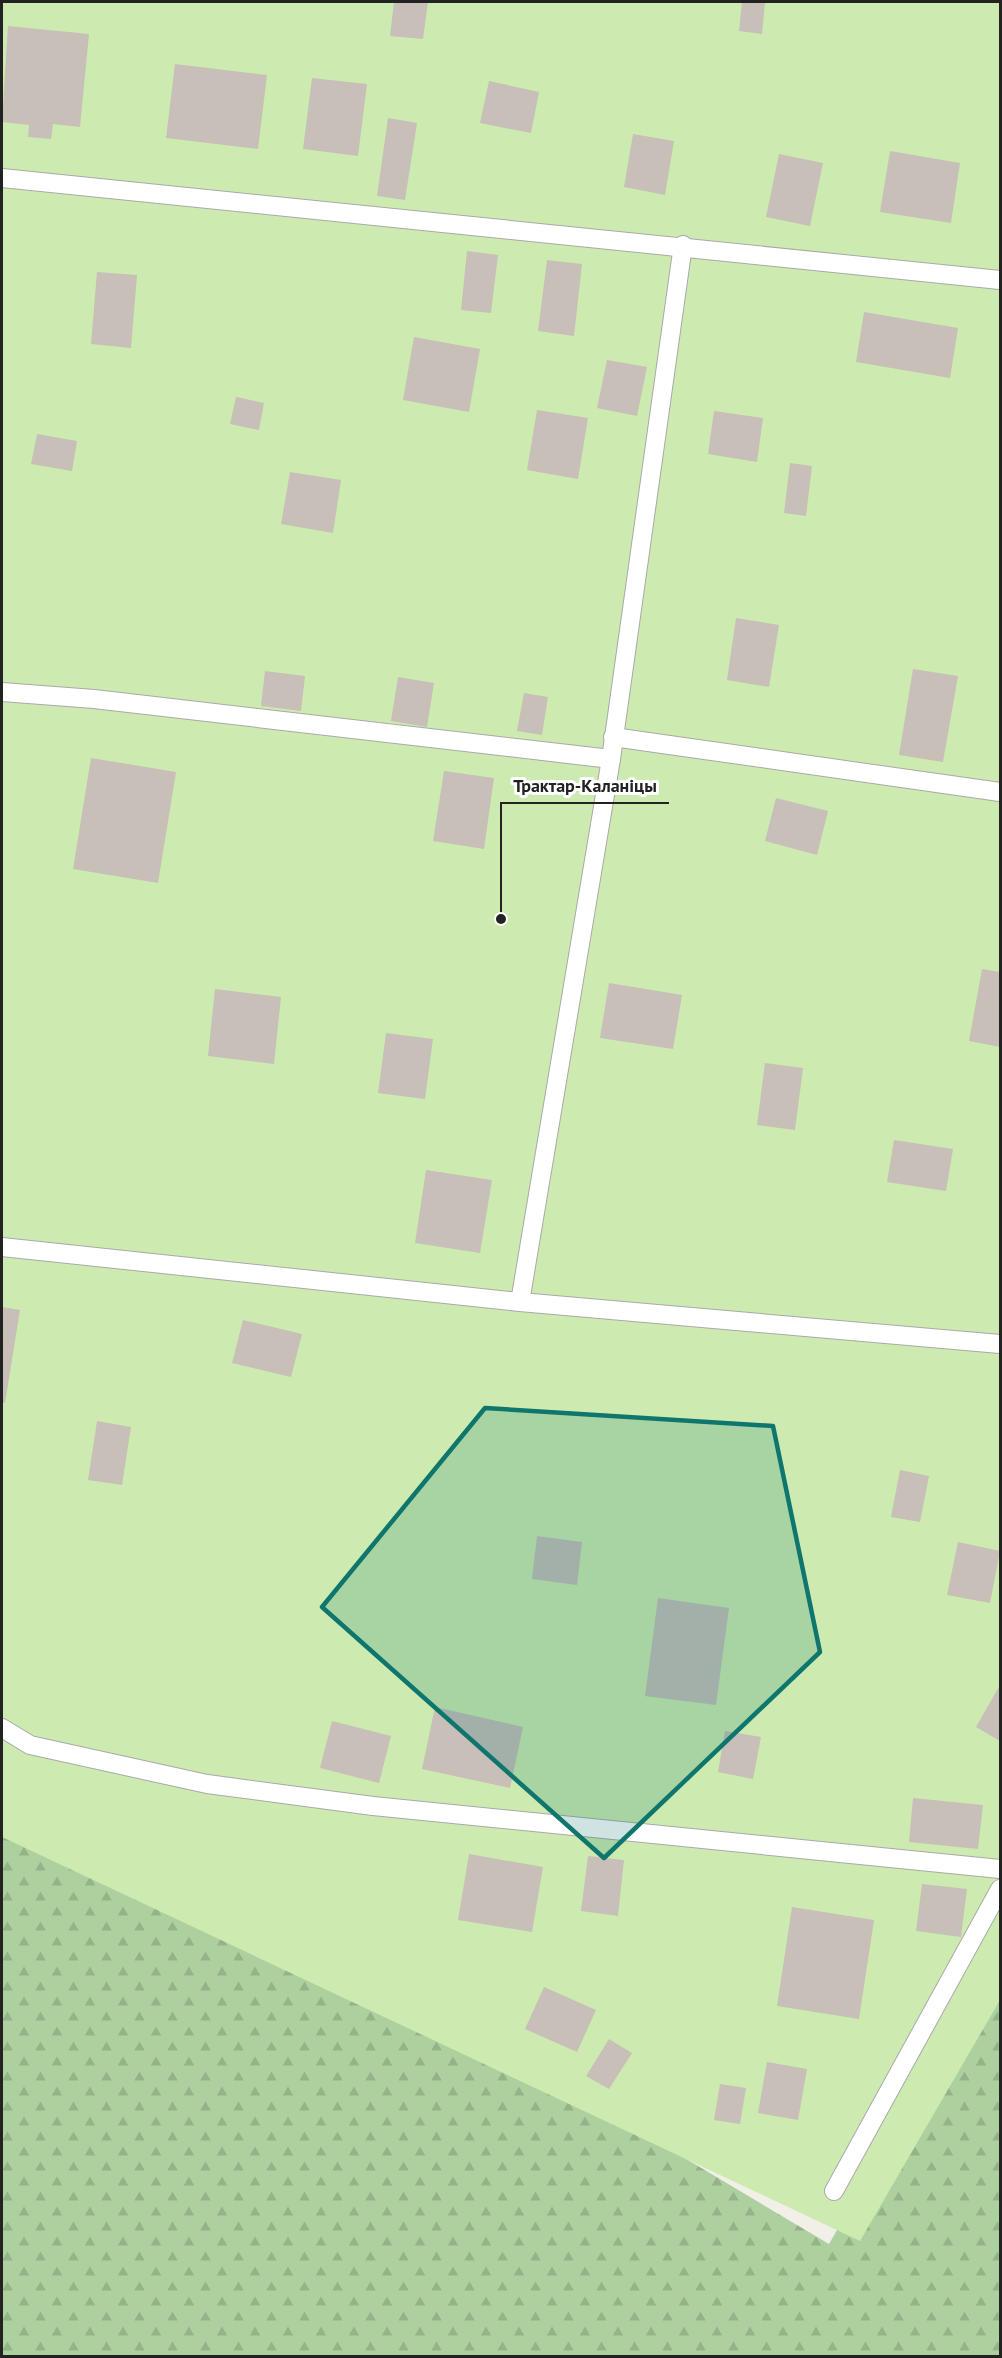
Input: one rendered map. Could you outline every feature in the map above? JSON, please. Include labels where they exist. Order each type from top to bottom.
[{"type":"lane","points":[[2,178],[683,245],[1000,280]]},
{"type":"lane","points":[[520,1302],[611,759],[683,245]]},
{"type":"lane","points":[[2,692],[94,699],[611,759]]},
{"type":"lane","points":[[613,737],[1000,792]]},
{"type":"lane","points":[[2,1247],[520,1302],[1000,1344]]},
{"type":"lane","points":[[2,1728],[30,1745],[207,1784],[373,1806],[1000,1869]]},
{"type":"lane","points":[[834,2191],[1000,1889]]},
{"type":"highlighted area","points":[[485,1408],[773,1426],[820,1652],[604,1858],[322,1607]]},
{"type":"green space","points":[[2,2],[1000,2],[1000,2000],[860,2241],[2,1837]]},
{"type":"green space","points":[[2,1752],[829,2244],[1000,1945],[1000,2356],[2,2356]]},
{"type":"building","points":[[394,2],[428,2],[423,39],[390,36]]},
{"type":"building","points":[[742,2],[765,2],[762,34],[739,31]]},
{"type":"building","points":[[8,26],[89,34],[80,127],[53,124],[51,139],[28,137],[29,125],[2,122]]},
{"type":"building","points":[[175,64],[267,75],[258,149],[166,138]]},
{"type":"building","points":[[312,78],[367,84],[358,156],[303,149]]},
{"type":"building","points":[[489,81],[539,92],[531,133],[480,123]]},
{"type":"building","points":[[388,118],[417,123],[405,200],[377,196]]},
{"type":"building","points":[[633,134],[674,141],[665,195],[624,187]]},
{"type":"building","points":[[890,151],[960,163],[951,223],[880,212]]},
{"type":"building","points":[[779,154],[823,163],[810,226],[766,217]]},
{"type":"building","points":[[467,251],[498,255],[491,313],[461,310]]},
{"type":"building","points":[[547,260],[582,264],[574,336],[538,331]]},
{"type":"building","points":[[97,272],[137,275],[131,348],[91,344]]},
{"type":"building","points":[[864,312],[958,328],[950,378],[856,362]]},
{"type":"building","points":[[414,337],[480,349],[469,412],[403,400]]},
{"type":"building","points":[[607,360],[647,367],[637,416],[597,408]]},
{"type":"building","points":[[236,397],[264,403],[259,430],[230,424]]},
{"type":"building","points":[[537,410],[588,418],[578,479],[527,470]]},
{"type":"building","points":[[714,411],[763,418],[757,462],[708,454]]},
{"type":"building","points":[[37,434],[77,441],[72,471],[31,464]]},
{"type":"building","points":[[790,463],[812,466],[806,516],[784,513]]},
{"type":"building","points":[[290,472],[341,480],[333,533],[281,524]]},
{"type":"building","points":[[736,618],[779,625],[769,687],[727,680]]},
{"type":"building","points":[[913,669],[958,676],[943,762],[899,755]]},
{"type":"building","points":[[265,671],[305,676],[301,711],[261,706]]},
{"type":"building","points":[[398,677],[434,683],[427,727],[391,721]]},
{"type":"building","points":[[524,693],[548,697],[542,735],[517,731]]},
{"type":"building","points":[[91,758],[176,772],[158,883],[73,869]]},
{"type":"building","points":[[444,771],[494,778],[484,849],[433,841]]},
{"type":"building","points":[[776,798],[828,811],[817,855],[765,841]]},
{"type":"building","points":[[982,969],[1000,972],[1000,1047],[969,1041]]},
{"type":"building","points":[[609,983],[682,995],[673,1049],[600,1038]]},
{"type":"building","points":[[215,989],[281,997],[274,1064],[208,1056]]},
{"type":"building","points":[[386,1033],[433,1039],[425,1099],[378,1093]]},
{"type":"building","points":[[765,1063],[803,1068],[795,1130],[757,1125]]},
{"type":"building","points":[[894,1140],[953,1149],[946,1191],[887,1182]]},
{"type":"building","points":[[426,1170],[492,1180],[480,1253],[415,1243]]},
{"type":"building","points":[[2,1307],[20,1310],[5,1403],[2,1403]]},
{"type":"building","points":[[243,1320],[302,1334],[291,1377],[232,1363]]},
{"type":"building","points":[[97,1421],[131,1427],[122,1485],[88,1480]]},
{"type":"building","points":[[900,1470],[929,1476],[920,1522],[891,1517]]},
{"type":"building","points":[[537,1536],[582,1542],[577,1585],[532,1579]]},
{"type":"building","points":[[958,1542],[1000,1551],[990,1603],[947,1595]]},
{"type":"building","points":[[658,1598],[729,1608],[716,1705],[645,1696]]},
{"type":"building","points":[[1000,1685],[1000,1741],[976,1727]]},
{"type":"building","points":[[435,1707],[523,1727],[510,1788],[422,1769]]},
{"type":"building","points":[[332,1721],[391,1736],[379,1783],[320,1768]]},
{"type":"building","points":[[725,1731],[761,1737],[753,1779],[718,1772]]},
{"type":"building","points":[[913,1798],[983,1805],[978,1849],[909,1842]]},
{"type":"building","points":[[469,1854],[543,1867],[532,1932],[458,1920]]},
{"type":"building","points":[[588,1856],[624,1860],[618,1916],[581,1911]]},
{"type":"building","points":[[922,1884],[967,1889],[961,1937],[916,1931]]},
{"type":"building","points":[[792,1907],[874,1920],[859,2019],[777,2006]]},
{"type":"building","points":[[544,1987],[596,2010],[577,2052],[525,2029]]},
{"type":"building","points":[[609,2039],[632,2053],[609,2089],[586,2076]]},
{"type":"building","points":[[767,2062],[807,2069],[798,2120],[758,2113]]},
{"type":"building","points":[[720,2084],[746,2088],[740,2124],[714,2120]]},
{"type":"place","name":"Трактар-Каланіцы","points":[[501,919]]}]
